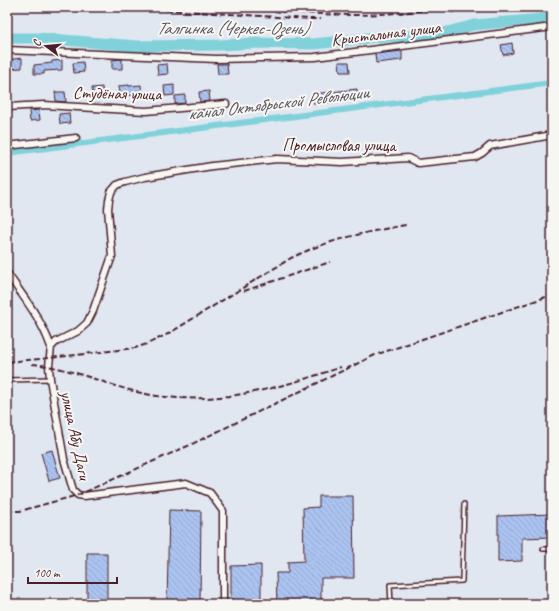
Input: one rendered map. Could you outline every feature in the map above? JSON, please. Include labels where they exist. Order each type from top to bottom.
[{"type":"street","name":"Кристальная улица","points":[[7,50],[216,59],[314,57],[552,27]]},
{"type":"street","name":"Студёная улица","points":[[7,106],[44,105],[146,111],[226,104]]},
{"type":"street","name":"Промысловая улица","points":[[51,347],[56,342],[78,332],[87,323],[94,311],[112,256],[108,200],[117,185],[145,177],[212,166],[277,159],[342,162],[408,158],[415,162],[426,162],[475,157],[482,154],[490,146],[552,135]]},
{"type":"street","points":[[7,146],[76,138]]},
{"type":"street","points":[[7,273],[41,322],[51,347]]},
{"type":"street","name":"улица Абу Даги","points":[[51,347],[50,379],[64,459],[73,490],[78,495],[84,496],[186,483],[210,493],[223,511],[224,604]]},
{"type":"lane","points":[[7,380],[50,379]]},
{"type":"lane","points":[[391,604],[390,585],[462,580],[464,504]]},
{"type":"lane","points":[[544,550],[552,549]]},
{"type":"building","points":[[512,43],[513,53],[503,55],[501,45]]},
{"type":"building","points":[[402,51],[402,60],[376,63],[375,54]]},
{"type":"building","points":[[22,58],[22,68],[7,69],[7,60]]},
{"type":"building","points":[[122,59],[122,69],[112,69],[112,60]]},
{"type":"building","points":[[62,60],[62,70],[44,71],[44,74],[34,74],[34,65]]},
{"type":"building","points":[[83,62],[84,72],[74,73],[73,63]]},
{"type":"building","points":[[339,62],[349,62],[350,72],[340,72]]},
{"type":"building","points":[[167,64],[168,74],[158,75],[157,65]]},
{"type":"building","points":[[217,64],[227,64],[228,74],[218,74]]},
{"type":"building","points":[[141,85],[142,95],[120,96],[119,86]]},
{"type":"building","points":[[174,85],[174,95],[165,96],[164,86]]},
{"type":"building","points":[[102,87],[103,97],[93,98],[92,88]]},
{"type":"building","points":[[357,89],[358,99],[314,104],[313,94]]},
{"type":"building","points":[[209,91],[210,101],[200,102],[199,92]]},
{"type":"building","points":[[55,92],[65,92],[66,102],[56,101]]},
{"type":"building","points":[[185,95],[185,103],[175,104],[175,96]]},
{"type":"building","points":[[39,110],[40,120],[30,121],[29,111]]},
{"type":"building","points":[[69,113],[70,123],[60,124],[59,114]]},
{"type":"building","points":[[52,450],[60,478],[49,481],[41,453]]},
{"type":"building","points":[[319,496],[353,496],[354,578],[321,578],[321,599],[323,599],[323,604],[277,604],[276,573],[288,573],[288,562],[304,561],[303,508],[319,507]]},
{"type":"building","points":[[169,510],[201,511],[200,604],[167,604]]},
{"type":"building","points":[[552,514],[552,537],[522,538],[522,561],[498,562],[498,516]]},
{"type":"building","points":[[87,553],[107,553],[107,604],[87,604]]},
{"type":"building","points":[[261,565],[261,604],[232,604],[231,566]]},
{"type":"waterway","name":"Талгинка (Черкес-Озень)","points":[[7,38],[39,38],[137,46],[258,43],[314,44],[377,37],[436,35],[474,25],[552,18]]},
{"type":"waterway","name":"канал Октябрьской Революции","points":[[7,153],[552,83]]},
{"type":"railway","points":[[227,7],[349,15],[389,14],[456,7]]},
{"type":"railway","points":[[450,12],[499,7]]},
{"type":"railway","points":[[166,10],[321,19]]},
{"type":"railway","points":[[7,362],[135,348],[147,344],[168,334],[291,258],[333,241],[406,225]]},
{"type":"railway","points":[[244,291],[330,262]]},
{"type":"railway","points":[[7,511],[20,511],[78,495],[190,445],[375,355],[552,295]]},
{"type":"railway","points":[[32,364],[61,369],[146,394],[195,398],[245,394],[269,389],[341,367]]}]
